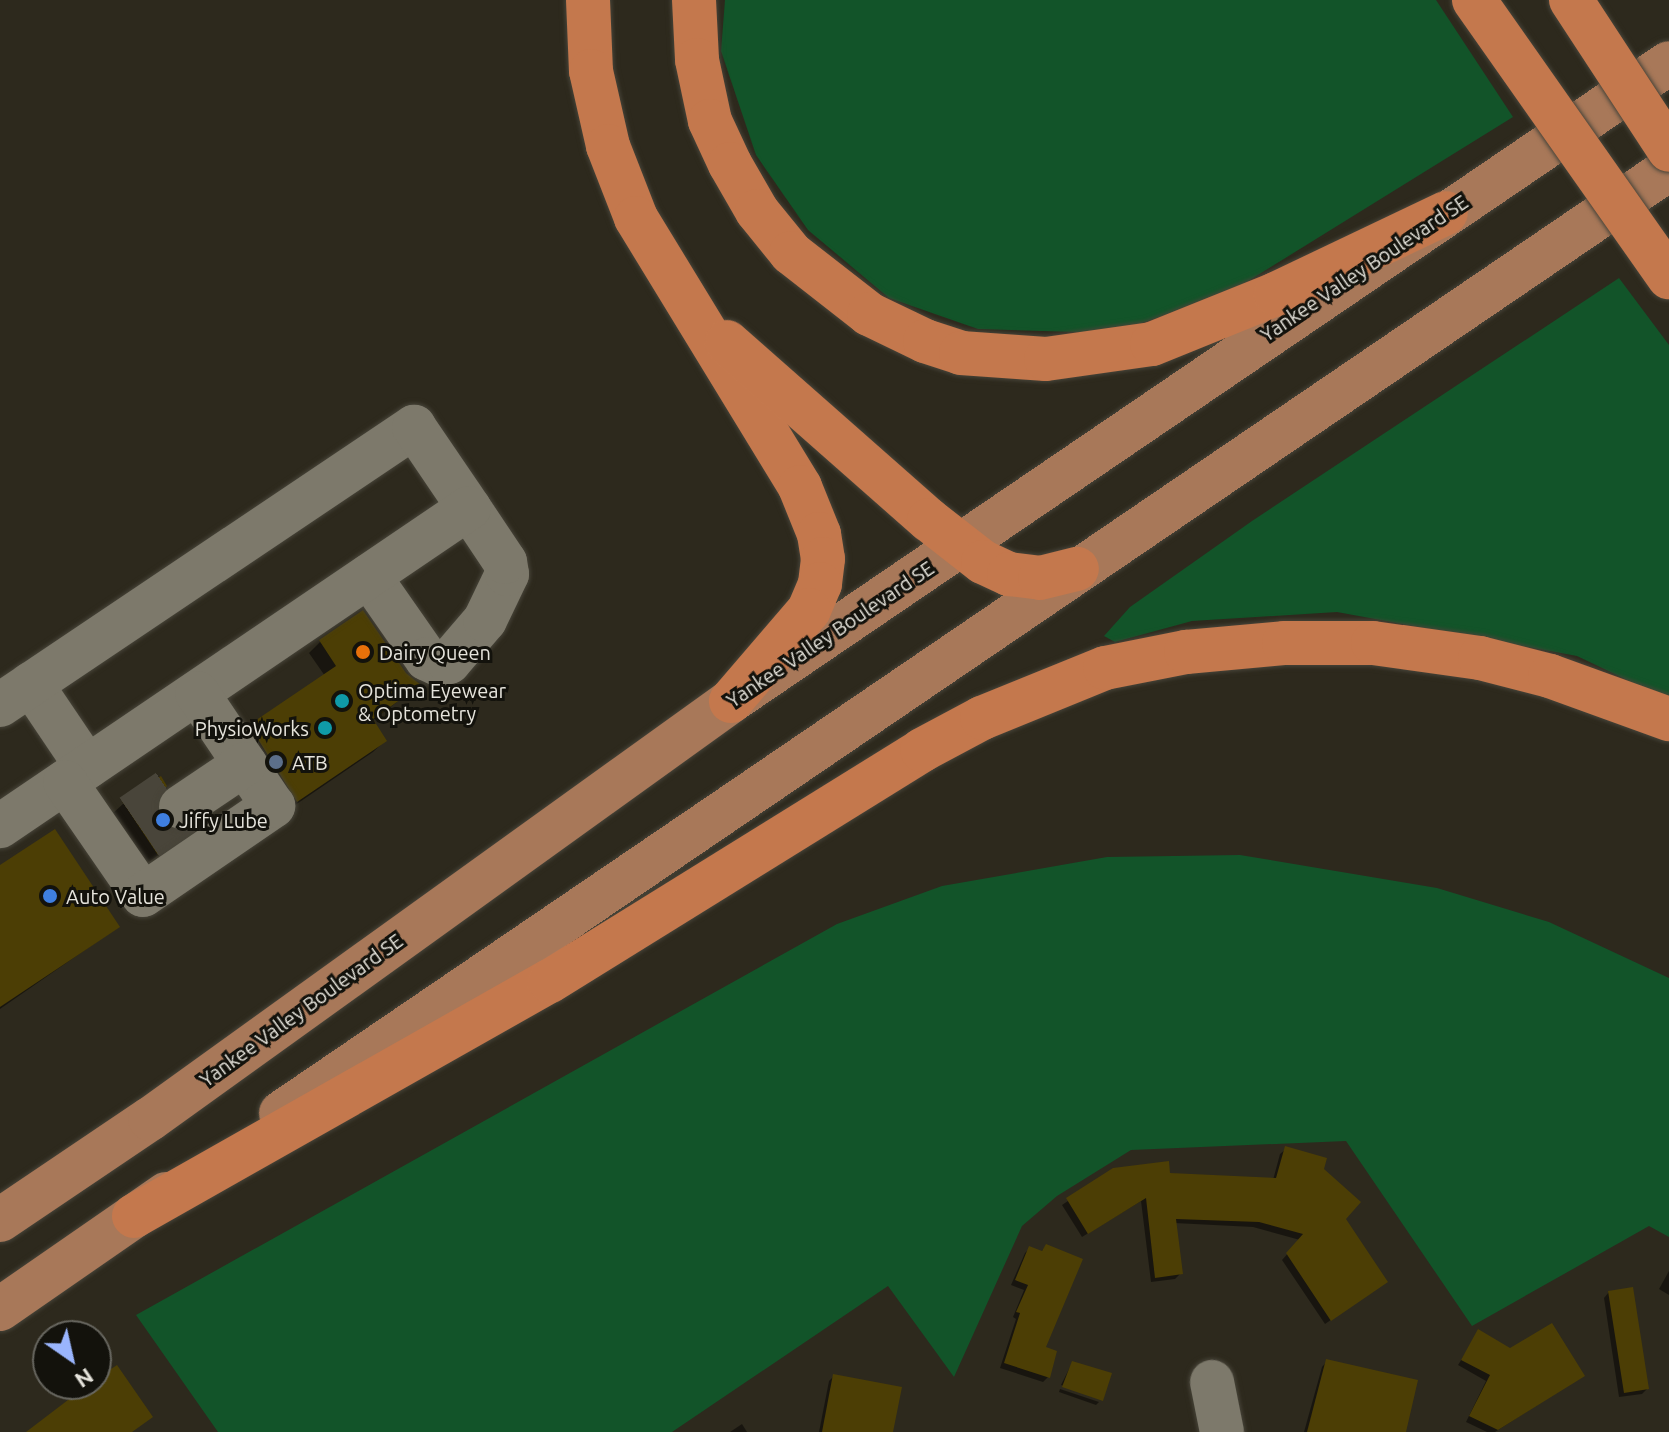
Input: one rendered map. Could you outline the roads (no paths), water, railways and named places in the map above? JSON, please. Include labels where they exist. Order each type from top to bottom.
[{"type":"highway","points":[[588,0],[591,71],[608,146],[636,218],[701,320],[812,508],[823,559],[820,584],[809,610],[731,701]]},
{"type":"highway","points":[[694,0],[697,60],[710,121],[757,211],[791,253],[869,314],[925,341],[961,353],[1046,359],[1152,344],[1276,294],[1446,213]]},
{"type":"highway","points":[[1474,0],[1669,277]]},
{"type":"highway","points":[[1571,0],[1669,150]]},
{"type":"highway","points":[[701,320],[961,545],[1009,574],[1040,578],[1077,569]]},
{"type":"highway","points":[[134,1216],[550,981],[922,750],[982,718],[1105,668],[1186,652],[1284,643],[1373,643],[1494,661],[1617,698],[1669,719]]},
{"type":"main road","name":"Yankee Valley Boulevard SE","points":[[0,1220],[150,1119],[731,701],[1669,63]]},
{"type":"main road","points":[[0,1309],[1077,569],[1669,169]]},
{"type":"street","points":[[252,775],[143,895],[128,843],[16,694],[414,427],[505,562],[507,574],[485,620],[449,662],[438,664],[427,659],[369,576]]},
{"type":"street","points":[[0,826],[469,508]]},
{"type":"street","points":[[197,693],[252,775]]},
{"type":"street","points":[[182,808],[252,775]]},
{"type":"street","points":[[1212,1382],[1222,1432]]},
{"type":"tunnel","points":[[132,816],[170,790]]},
{"type":"tunnel","points":[[155,850],[193,825]]},
{"type":"place","name":"Dairy Queen","points":[[363,652]]},
{"type":"place","name":"Optima Eyewear & Optometry","points":[[342,701]]},
{"type":"place","name":"PhysioWorks","points":[[325,728]]},
{"type":"place","name":"ATB","points":[[276,762]]},
{"type":"place","name":"Jiffy Lube","points":[[163,820]]},
{"type":"place","name":"Auto Value","points":[[50,896]]}]
